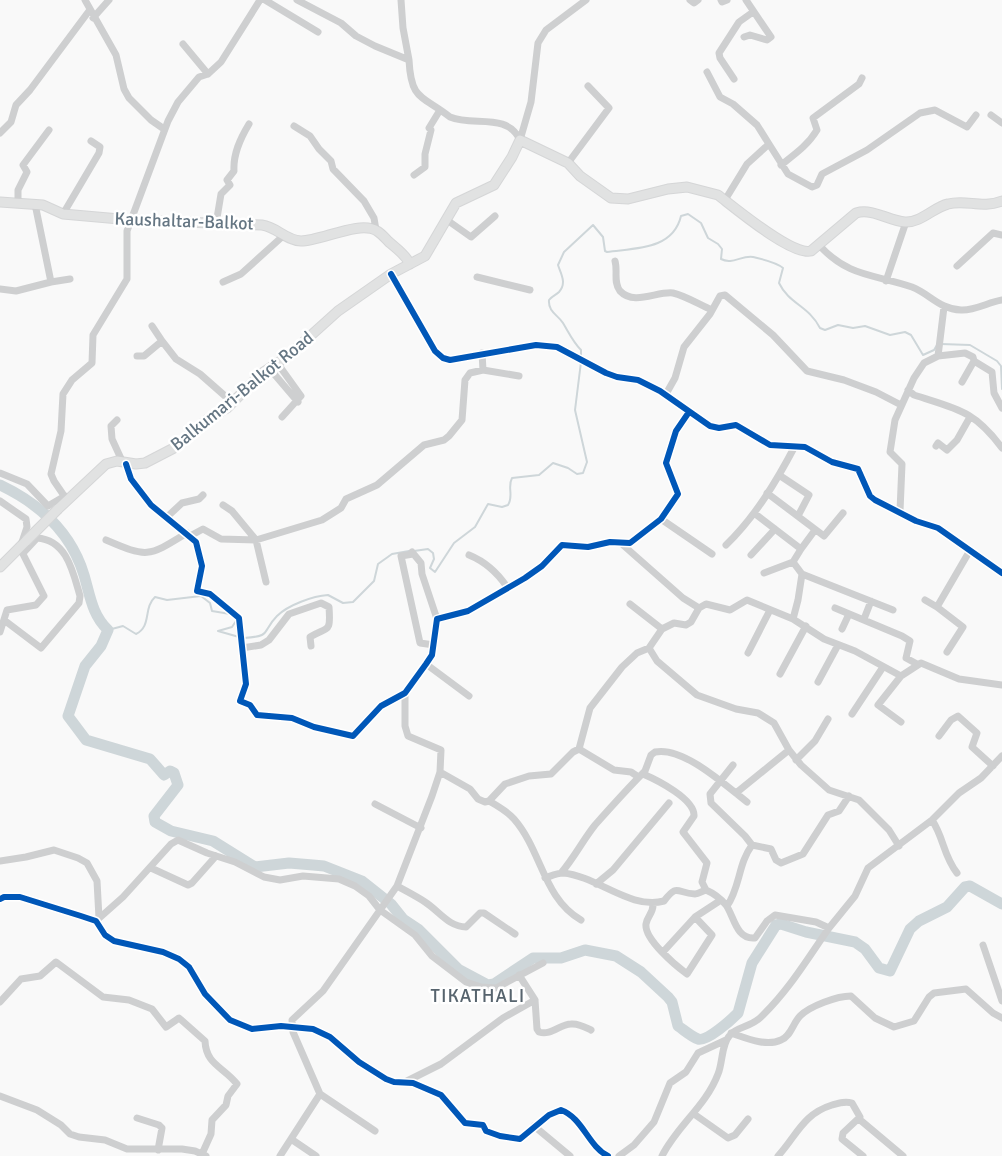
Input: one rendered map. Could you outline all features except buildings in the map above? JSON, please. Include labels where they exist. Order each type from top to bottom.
[{"type":"main road","points":[[520,140],[568,163],[595,188],[611,198],[628,199],[668,189],[687,187],[710,191],[792,248],[805,252],[819,245],[856,213],[864,211],[906,222],[923,217],[950,203],[986,205],[1002,201]]},
{"type":"main road","name":"Balkumari-Balkot Road","points":[[23,547],[66,498],[106,464],[117,461],[125,463],[144,462],[174,448],[208,419],[232,403],[254,379],[278,364],[338,311],[391,274],[424,256],[459,200],[483,192],[494,185],[512,157],[520,140]]},
{"type":"main road","name":"Kaushaltar-Balkot","points":[[0,202],[43,205],[63,214],[131,220],[269,226],[283,236],[303,241],[350,230],[376,230]]},
{"type":"main road","points":[[376,230],[402,251],[410,264]]},
{"type":"main road","points":[[0,568],[23,547]]},
{"type":"street","points":[[85,0],[93,18],[116,55],[124,89],[129,98],[151,120],[164,128]]},
{"type":"street","points":[[93,18],[108,0]]},
{"type":"street","points":[[0,473],[27,484],[48,506],[66,498],[51,474],[62,431],[63,394],[72,380],[92,363],[93,335],[127,279],[129,265],[126,239],[131,220],[164,128],[178,102],[199,77],[208,74],[221,62],[237,41],[260,0],[318,32]]},
{"type":"street","points":[[297,0],[341,23],[356,36],[409,60]]},
{"type":"street","points":[[401,0],[410,76],[415,92],[456,120],[490,121],[503,124],[517,132],[520,140]]},
{"type":"street","points":[[520,140],[532,102],[538,43],[546,30],[586,0]]},
{"type":"street","points":[[690,0],[694,3],[698,0]]},
{"type":"street","points":[[721,0],[722,2],[727,0]]},
{"type":"street","points":[[744,37],[770,39],[746,0]]},
{"type":"street","points":[[0,133],[11,122],[16,105],[30,90],[89,10]]},
{"type":"street","points":[[734,79],[720,58],[720,53],[739,22],[753,12]]},
{"type":"street","points":[[182,44],[208,74]]},
{"type":"street","points":[[707,72],[720,98],[733,104],[757,125],[781,165],[793,178],[814,187],[822,174],[867,150],[920,113],[935,110],[967,127],[976,115]]},
{"type":"street","points":[[781,165],[806,146],[816,133],[818,130],[814,118],[859,84],[862,78]]},
{"type":"street","points":[[568,163],[609,108],[588,86]]},
{"type":"street","points":[[414,175],[425,167],[425,154],[431,130],[429,128],[440,110]]},
{"type":"street","points":[[991,115],[1002,122]]},
{"type":"street","points":[[216,224],[221,194],[230,185],[227,180],[234,171],[234,160],[238,142],[249,124]]},
{"type":"street","points":[[294,126],[310,136],[331,161],[333,169],[364,201],[374,218],[376,230]]},
{"type":"street","points":[[18,204],[18,190],[27,172],[23,165],[49,130]]},
{"type":"street","points":[[63,214],[99,153],[100,147],[91,141]]},
{"type":"street","points":[[725,200],[747,164],[769,144]]},
{"type":"street","points":[[35,204],[51,282]]},
{"type":"street","points":[[446,220],[471,237],[495,216]]},
{"type":"street","points":[[886,281],[906,222]]},
{"type":"street","points":[[957,266],[993,233],[1002,235]]},
{"type":"street","points":[[223,282],[241,274],[283,236]]},
{"type":"street","points":[[819,245],[828,255],[850,269],[912,287],[944,307],[963,310],[1002,300]]},
{"type":"street","points":[[615,261],[615,279],[620,291],[626,294],[647,297],[674,294],[712,310]]},
{"type":"street","points":[[391,274],[438,355],[450,360],[536,345],[557,347],[617,377],[638,380],[666,394],[689,412],[715,428],[736,425],[770,445],[805,446],[832,462],[858,468],[870,496],[916,521],[942,530],[969,552],[1002,574]]},
{"type":"street","points":[[477,277],[530,290]]},
{"type":"street","points":[[0,289],[16,291],[70,279]]},
{"type":"street","points":[[666,394],[675,378],[684,347],[712,310],[720,296],[731,298],[773,335],[807,370],[844,380],[876,392],[901,405]]},
{"type":"street","points":[[938,356],[944,307]]},
{"type":"street","points":[[152,326],[162,341],[183,365],[200,374],[232,403]]},
{"type":"street","points":[[137,356],[144,356],[162,341]]},
{"type":"street","points":[[482,353],[483,370]]},
{"type":"street","points":[[900,511],[902,464],[892,456],[890,449],[895,420],[920,367],[938,356],[965,353],[992,372],[994,392],[1002,408]]},
{"type":"street","points":[[962,382],[974,361]]},
{"type":"street","points":[[278,364],[301,396],[298,402],[282,417]]},
{"type":"street","points":[[269,368],[298,402]]},
{"type":"street","points":[[106,540],[144,554],[160,550],[203,529],[221,539],[256,540],[330,516],[344,506],[349,497],[377,485],[424,445],[449,436],[462,420],[467,375],[483,370],[519,376]]},
{"type":"street","points":[[908,390],[914,395],[957,408],[970,416],[987,428],[1002,448]]},
{"type":"street","points":[[437,619],[468,611],[535,571],[562,545],[588,546],[610,542],[630,543],[661,519],[678,494],[676,485],[668,474],[666,463],[676,431],[689,412]]},
{"type":"street","points":[[936,446],[938,443],[947,450],[957,440],[970,416]]},
{"type":"street","points":[[117,420],[111,426],[110,434],[137,489],[151,505],[196,542],[201,553],[202,566],[197,591],[210,594],[237,616],[241,634],[246,684],[239,699],[261,716],[292,718],[314,727],[353,736],[381,706],[405,693],[432,655],[434,645],[437,619],[422,574],[422,566],[412,553],[401,556],[420,643],[434,645]]},
{"type":"street","points":[[726,546],[754,513],[795,446]]},
{"type":"street","points":[[779,475],[810,495],[798,516]]},
{"type":"street","points":[[766,493],[824,536],[843,512]]},
{"type":"street","points":[[167,517],[182,503],[199,499],[203,495]]},
{"type":"street","points":[[0,501],[22,514],[26,519],[27,528],[23,547],[44,596],[36,604],[7,610],[0,632]]},
{"type":"street","points":[[223,505],[232,511],[256,540],[266,582]]},
{"type":"street","points":[[754,513],[802,550]]},
{"type":"street","points":[[661,519],[712,554]]},
{"type":"street","points":[[4,620],[41,648],[78,604],[80,596],[65,552],[46,539],[37,538],[27,528]]},
{"type":"street","points":[[751,555],[774,529]]},
{"type":"street","points":[[764,573],[793,562],[815,530]]},
{"type":"street","points":[[23,547],[37,538]]},
{"type":"street","points":[[623,544],[683,598],[699,608]]},
{"type":"street","points":[[937,607],[969,552]]},
{"type":"street","points":[[469,554],[484,562],[495,571],[507,587]]},
{"type":"street","points":[[793,562],[802,574],[893,610]]},
{"type":"street","points":[[793,619],[802,574]]},
{"type":"street","points":[[489,802],[505,784],[528,776],[551,774],[564,760],[579,749],[588,712],[594,701],[629,658],[649,648],[662,629],[674,624],[686,625],[691,622],[699,608],[708,603],[730,610],[747,600],[793,619],[806,626],[818,636],[901,676]]},
{"type":"street","points":[[925,600],[963,627],[947,652]]},
{"type":"street","points":[[864,619],[872,601]]},
{"type":"street","points":[[242,646],[261,644],[269,640],[289,614],[321,602],[329,607],[328,627],[324,632],[310,637],[310,646]]},
{"type":"street","points":[[630,604],[662,629]]},
{"type":"street","points":[[835,608],[890,630],[910,642],[906,658],[917,664],[925,664],[942,674],[959,679],[1002,685]]},
{"type":"street","points":[[748,653],[770,610]]},
{"type":"street","points":[[842,629],[849,614]]},
{"type":"street","points":[[780,674],[806,626]]},
{"type":"street","points":[[818,682],[838,645]]},
{"type":"street","points":[[649,648],[657,661],[697,695],[736,709],[758,713],[774,723],[796,760],[823,786],[834,792],[859,800],[889,830],[899,846]]},
{"type":"street","points":[[426,664],[469,696]]},
{"type":"street","points":[[901,722],[878,705],[901,676],[908,673],[917,664]]},
{"type":"street","points":[[852,714],[883,667]]},
{"type":"street","points":[[375,1131],[320,1094],[292,1026],[295,1017],[323,991],[395,888],[421,828],[440,772],[441,750],[408,736],[405,726],[405,693]]},
{"type":"street","points":[[938,736],[958,716],[977,733],[972,747],[993,766]]},
{"type":"street","points":[[796,760],[815,741],[828,719]]},
{"type":"street","points":[[579,749],[614,770],[631,772],[666,784],[693,809],[694,816],[683,832],[707,863],[702,882],[706,890],[727,906],[740,932],[751,939],[755,938],[767,921],[775,915],[816,922],[829,929]]},
{"type":"street","points":[[736,794],[789,750]]},
{"type":"street","points":[[561,873],[595,826],[640,775],[651,755],[660,751],[690,760],[720,780],[747,802]]},
{"type":"street","points":[[662,1156],[671,1140],[694,1114],[719,1074],[726,1040],[731,1033],[757,1022],[809,960],[829,929],[855,896],[865,871],[932,820],[959,793],[981,778],[1002,756]]},
{"type":"street","points":[[733,765],[710,794],[711,803],[752,845],[771,849],[776,860],[781,863],[800,857],[828,815],[839,811],[849,796]]},
{"type":"street","points":[[440,772],[470,789],[478,799],[489,802],[514,818],[541,864],[545,878],[558,900],[581,920]]},
{"type":"street","points":[[596,884],[613,870],[669,803]]},
{"type":"street","points":[[375,804],[421,828]]},
{"type":"street","points":[[932,820],[941,834],[946,859],[957,873]]},
{"type":"street","points":[[98,919],[151,868],[170,844],[178,840],[235,862],[264,877],[280,880],[303,876],[339,879],[355,886],[415,935],[432,956],[466,982],[490,990],[543,962]]},
{"type":"street","points":[[727,906],[733,896],[742,861],[752,845]]},
{"type":"street","points":[[0,861],[26,857],[48,850],[78,858],[87,863],[97,881],[98,919],[105,935],[114,941],[163,952],[185,962],[205,994],[230,1020],[252,1029],[292,1026],[313,1029],[330,1037],[359,1062],[380,1076],[394,1082],[406,1082],[441,1094],[465,1123],[483,1125],[489,1133],[520,1139],[549,1115],[563,1110],[576,1120],[593,1142],[608,1156]]},
{"type":"street","points":[[151,868],[188,885],[192,884],[216,856]]},
{"type":"street","points":[[545,878],[561,873],[583,878],[636,900],[653,903],[664,901],[670,892],[678,889],[698,894],[706,890]]},
{"type":"street","points":[[395,888],[426,902],[459,927],[466,927],[480,913],[484,913],[515,934]]},
{"type":"street","points":[[0,899],[4,896],[20,897],[98,919]]},
{"type":"street","points":[[663,952],[695,918],[721,900]]},
{"type":"street","points":[[653,903],[653,910],[646,924],[648,936],[663,952],[688,973],[712,935],[695,918]]},
{"type":"street","points":[[983,946],[1002,1001]]},
{"type":"street","points":[[0,1002],[21,979],[40,976],[56,962],[103,997],[129,1000],[152,1009],[166,1027],[179,1018],[205,1041],[205,1052],[209,1059],[226,1072],[237,1084],[228,1096],[226,1105],[212,1120],[211,1134],[204,1155],[182,1149],[126,1149],[105,1140],[79,1137],[70,1134],[61,1125],[37,1110],[0,1096]]},
{"type":"street","points":[[519,975],[535,1000],[539,1032],[549,1032],[570,1024],[577,1024],[591,1030]]},
{"type":"street","points":[[731,1033],[765,1043],[781,1040],[788,1035],[801,1015],[839,996],[851,996],[875,1018],[894,1027],[914,1021],[924,1008],[929,996],[934,993],[962,988],[966,989],[992,1013],[1002,1018]]},
{"type":"street","points":[[406,1082],[448,1060],[503,1018],[535,1000]]},
{"type":"street","points":[[619,1156],[634,1145],[654,1122],[670,1083],[686,1072],[698,1053],[726,1040]]},
{"type":"street","points":[[280,1156],[320,1094]]},
{"type":"street","points":[[778,1156],[804,1121],[818,1110],[849,1102],[860,1114],[859,1119],[842,1136],[863,1156]]},
{"type":"street","points":[[694,1114],[728,1138],[735,1135],[748,1119]]},
{"type":"street","points":[[137,1118],[159,1125],[162,1128],[158,1150]]},
{"type":"street","points":[[859,1119],[903,1156]]},
{"type":"street","points":[[534,1126],[570,1156]]},
{"type":"street","points":[[291,1139],[316,1156]]},
{"type":"waterway","points":[[581,357],[581,350],[549,304],[551,297],[559,292],[563,285],[563,278],[558,265],[564,252],[593,225],[603,237],[605,251],[607,252],[651,245],[670,235],[677,227],[681,216],[688,214],[701,223],[708,238],[722,249],[721,259],[729,261],[753,257],[773,262],[783,268],[779,283],[783,290],[810,315],[820,328],[825,330],[838,325],[853,328],[865,326],[890,335],[905,332],[911,335],[923,355],[934,350],[937,345]]},
{"type":"waterway","points":[[941,344],[970,345],[997,361],[1001,366],[1002,389]]},
{"type":"waterway","points":[[414,551],[428,549],[433,553],[434,559],[430,568],[435,572],[454,543],[475,527],[488,504],[502,507],[508,505],[510,502],[512,478],[539,475],[553,463],[568,468],[577,474],[583,473],[587,462],[575,410],[581,362]]},
{"type":"waterway","points":[[0,485],[41,510],[71,545],[78,560],[95,611],[108,630],[101,646],[85,666],[68,716],[86,740],[150,759],[164,775],[170,771],[174,773],[178,785],[154,816],[155,822],[171,831],[213,841],[255,867],[289,863],[324,866],[362,881],[391,904],[403,919],[418,929],[458,969],[488,985],[494,984],[533,958],[561,958],[585,950],[616,956],[641,972],[668,997],[672,1002],[678,1026],[696,1038],[702,1039],[719,1029],[738,1013],[752,963],[776,925],[781,924],[806,932],[855,942],[865,949],[879,968],[890,971],[910,929],[919,921],[947,907],[965,887],[970,886],[1002,904]]},
{"type":"waterway","points":[[244,638],[263,634],[272,621],[282,612],[308,599],[328,595],[343,603],[353,602],[374,581],[378,564],[392,554],[409,551]]},
{"type":"waterway","points":[[108,630],[123,626],[136,634],[141,631],[146,622],[151,601],[155,597],[167,600],[201,596],[210,603],[212,611],[230,614]]},
{"type":"waterway","points":[[236,621],[232,627],[218,631],[239,637]]},
{"type":"cycle path","points":[[391,274],[435,351],[443,358],[450,360],[536,345],[557,347],[606,373],[617,377],[638,380],[660,391],[710,426],[719,428],[736,425],[770,445],[805,447],[832,462],[858,469],[870,496],[875,500],[916,521],[938,528],[1002,573]]},
{"type":"cycle path","points":[[126,464],[131,479],[151,505],[196,542],[202,566],[197,591],[210,594],[239,618],[246,684],[240,701],[250,705],[257,715],[292,718],[314,727],[353,736],[381,706],[405,693],[426,664],[432,655],[437,619],[468,611],[525,578],[542,566],[562,545],[588,547],[610,542],[630,543],[661,519],[678,494],[666,463],[676,431],[689,412]]},
{"type":"cycle path","points":[[0,899],[4,897],[20,897],[96,921],[105,935],[114,941],[163,952],[179,959],[189,967],[205,994],[230,1020],[252,1029],[281,1026],[313,1029],[330,1037],[359,1062],[386,1079],[394,1082],[413,1083],[441,1095],[465,1123],[483,1125],[486,1131],[500,1136],[520,1139],[549,1115],[561,1110],[575,1119],[595,1146],[608,1156]]},
{"type":"district","name":"TIKATHALI","points":[[478,995]]}]
